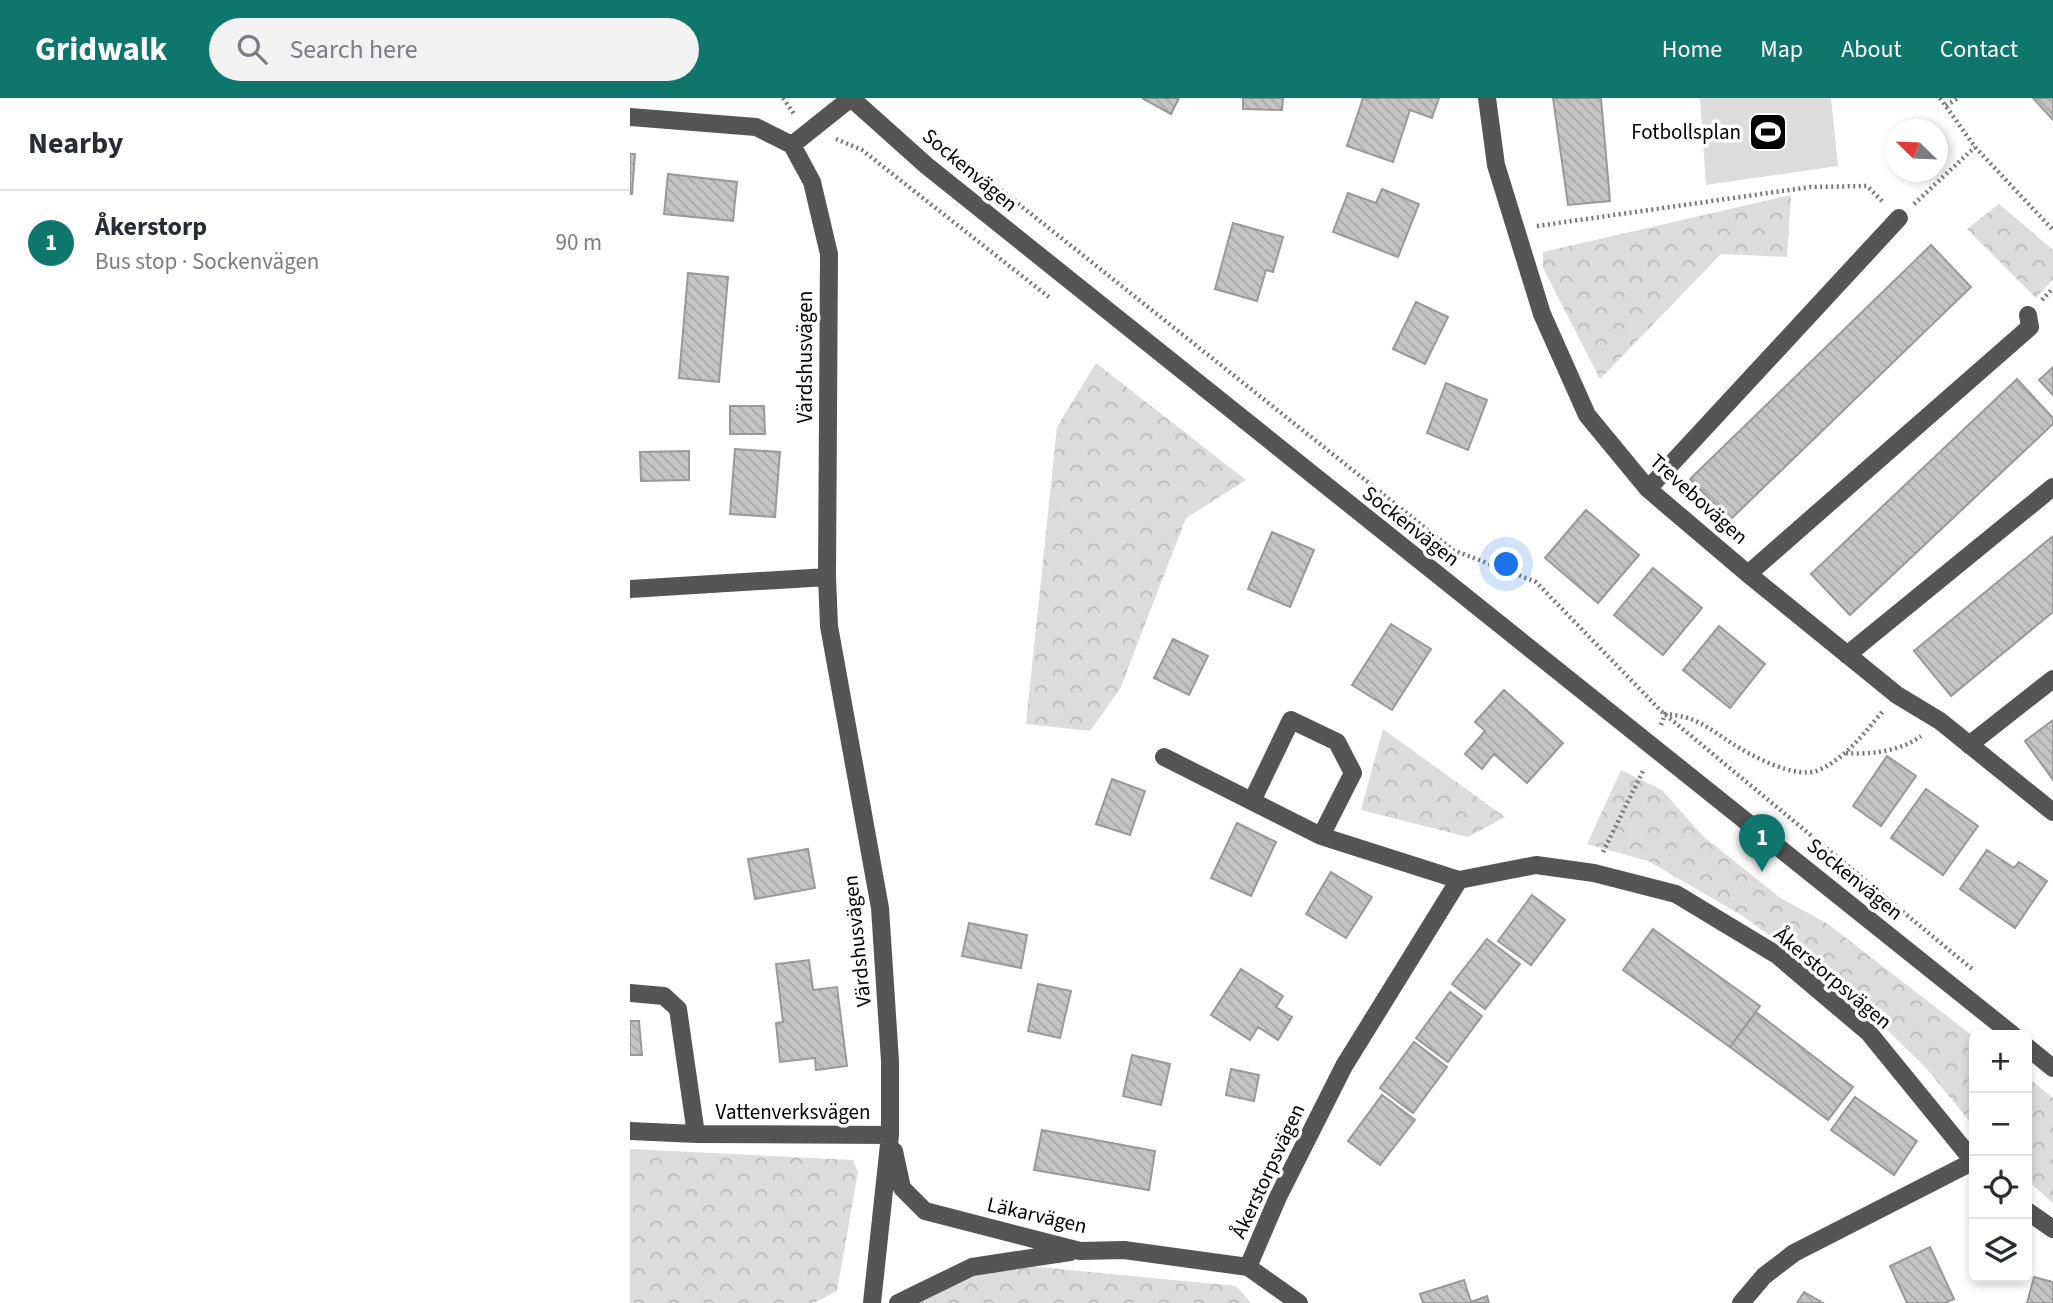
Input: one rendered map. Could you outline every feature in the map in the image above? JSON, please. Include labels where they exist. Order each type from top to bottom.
[{"type":"street","points":[[630,117],[756,127],[792,145],[851,98]]},
{"type":"street","name":"Sockenvägen","points":[[851,98],[927,166],[2007,1030]]},
{"type":"street","name":"Trevebovägen","points":[[1488,98],[1496,165],[1542,314],[1587,415],[1648,489],[1897,695],[1940,721],[2053,812]]},
{"type":"street","name":"Värdshusvägen","points":[[792,145],[812,183],[829,254],[827,577],[830,626],[880,908],[890,1061],[890,1135],[872,1303]]},
{"type":"street","points":[[1648,489],[1899,218]]},
{"type":"street","points":[[1748,574],[2030,327],[2028,316]]},
{"type":"street","points":[[1847,655],[2053,487]]},
{"type":"street","points":[[630,589],[827,577]]},
{"type":"street","points":[[1969,745],[2053,679]]},
{"type":"street","points":[[1252,801],[1291,720],[1337,742],[1353,773],[1321,836]]},
{"type":"street","name":"Åkerstorpsvägen","points":[[1164,757],[1321,836],[1459,880],[1536,865],[1594,873],[1676,894],[1777,955],[1869,1033],[1969,1156]]},
{"type":"street","name":"Åkerstorpsvägen","points":[[1248,1267],[1278,1197],[1343,1066],[1459,880]]},
{"type":"street","name":"Vattenverksvägen","points":[[630,993],[664,996],[678,1009],[696,1134]]},
{"type":"street","points":[[2032,1050],[2053,1068]]},
{"type":"street","name":"Vattenverksvägen","points":[[630,1131],[890,1135]]},
{"type":"street","name":"Läkarvägen","points":[[890,1135],[902,1188],[925,1212],[1080,1251],[1124,1250],[1248,1267],[1299,1303]]},
{"type":"street","name":"Åkerstorpsvägen","points":[[1741,1303],[1763,1276],[1794,1253],[1969,1165]]},
{"type":"street","points":[[2032,1214],[2053,1229]]},
{"type":"street","points":[[898,1303],[972,1267],[1080,1251]]},
{"type":"path","points":[[1940,98],[1975,147],[2053,230]]},
{"type":"path","points":[[1946,106],[1958,98]]},
{"type":"path","points":[[923,128],[1453,550],[1536,582],[1665,714],[1979,974]]},
{"type":"path","points":[[1516,229],[1810,187],[1867,186],[1899,218],[1975,147]]},
{"type":"path","points":[[1665,714],[1697,720],[1772,764],[1794,771],[1817,771],[1845,753],[1897,695]]},
{"type":"path","points":[[1594,873],[1655,747],[1665,714]]},
{"type":"path","points":[[1845,753],[1863,755],[1913,742],[1940,721]]},
{"type":"green space","name":"Fotbollsplan","points":[[1700,98],[1831,98],[1838,166],[1706,185]]},
{"type":"green space","points":[[1791,195],[1787,257],[1721,254],[1600,379],[1543,268],[1543,252]]},
{"type":"green space","points":[[1999,204],[2053,250],[2053,279],[2036,298],[1967,229]]},
{"type":"green space","points":[[1096,363],[1246,480],[1186,518],[1120,689],[1090,731],[1026,724],[1057,427]]},
{"type":"green space","points":[[1383,729],[1505,817],[1468,837],[1361,810]]},
{"type":"green space","points":[[1621,770],[1662,790],[1703,836],[1779,897],[1828,924],[1969,1033],[1969,1121],[1926,1068],[1862,1005],[1743,916],[1648,861],[1587,844]]},
{"type":"green space","points":[[2032,1081],[2053,1098],[2053,1203],[2032,1184]]},
{"type":"green space","points":[[630,1149],[853,1160],[858,1172],[837,1291],[814,1303],[630,1303]]},
{"type":"green space","points":[[976,1261],[1236,1286],[1251,1303],[892,1303]]},
{"type":"building","points":[[1142,98],[1179,98],[1171,114]]},
{"type":"building","points":[[1243,98],[1283,98],[1282,110],[1243,109]]},
{"type":"building","points":[[1363,98],[1439,98],[1432,118],[1410,110],[1393,162],[1347,146]]},
{"type":"building","points":[[1553,98],[1601,98],[1610,201],[1568,205]]},
{"type":"building","points":[[2033,98],[2053,98],[2053,120]]},
{"type":"building","points":[[630,154],[635,154],[632,194],[630,194]]},
{"type":"building","points":[[668,174],[737,182],[733,221],[664,214]]},
{"type":"building","points":[[1382,189],[1419,204],[1398,257],[1333,232],[1348,193],[1376,203]]},
{"type":"building","points":[[1233,223],[1283,237],[1273,272],[1266,270],[1257,301],[1215,289]]},
{"type":"building","points":[[1931,245],[1971,287],[1730,520],[1690,479]]},
{"type":"building","points":[[688,273],[728,277],[719,382],[679,378]]},
{"type":"building","points":[[1416,302],[1448,317],[1425,364],[1393,349]]},
{"type":"building","points":[[2053,367],[2053,395],[2039,380]]},
{"type":"building","points":[[2017,379],[2053,418],[2053,424],[1850,615],[1811,574]]},
{"type":"building","points":[[1446,383],[1487,400],[1468,450],[1427,433]]},
{"type":"building","points":[[730,406],[764,406],[765,434],[730,434]]},
{"type":"building","points":[[735,449],[780,452],[775,517],[730,514]]},
{"type":"building","points":[[689,451],[689,480],[641,481],[640,452]]},
{"type":"building","points":[[1586,510],[1639,555],[1598,603],[1545,558]]},
{"type":"building","points":[[1272,532],[1314,550],[1290,607],[1248,589]]},
{"type":"building","points":[[2053,536],[2053,612],[1951,696],[1914,651]]},
{"type":"building","points":[[1653,568],[1702,608],[1663,655],[1614,615]]},
{"type":"building","points":[[1391,624],[1431,649],[1392,710],[1352,685]]},
{"type":"building","points":[[1719,626],[1765,664],[1730,708],[1683,670]]},
{"type":"building","points":[[1173,639],[1208,656],[1189,695],[1154,678]]},
{"type":"building","points":[[1504,690],[1563,743],[1527,783],[1494,754],[1482,769],[1465,754],[1485,731],[1475,722]]},
{"type":"building","points":[[2053,720],[2053,780],[2025,741]]},
{"type":"building","points":[[1887,756],[1916,776],[1881,826],[1853,806]]},
{"type":"building","points":[[1112,779],[1145,791],[1130,835],[1096,824]]},
{"type":"building","points":[[1926,789],[1978,826],[1943,875],[1891,838]]},
{"type":"building","points":[[1237,823],[1276,842],[1251,896],[1211,878]]},
{"type":"building","points":[[808,849],[815,888],[755,899],[748,859]]},
{"type":"building","points":[[1987,850],[2014,868],[2019,862],[2047,881],[2015,928],[1960,889]]},
{"type":"building","points":[[1331,872],[1372,897],[1346,938],[1306,914]]},
{"type":"building","points":[[1532,895],[1565,920],[1531,965],[1498,941]]},
{"type":"building","points":[[969,923],[1027,935],[1021,968],[962,956]]},
{"type":"building","points":[[1653,929],[1760,1006],[1730,1047],[1623,970]]},
{"type":"building","points":[[1487,939],[1520,964],[1485,1009],[1452,984]]},
{"type":"building","points":[[809,960],[813,990],[837,987],[847,1066],[816,1070],[815,1058],[780,1062],[776,1023],[783,1022],[776,964]]},
{"type":"building","points":[[1241,969],[1283,996],[1276,1007],[1292,1017],[1278,1040],[1258,1027],[1250,1040],[1211,1015]]},
{"type":"building","points":[[1038,984],[1071,991],[1060,1038],[1028,1031]]},
{"type":"building","points":[[1450,992],[1482,1016],[1448,1062],[1416,1038]]},
{"type":"building","points":[[1756,1012],[1853,1087],[1828,1120],[1730,1047]]},
{"type":"building","points":[[630,1021],[639,1021],[642,1055],[630,1055]]},
{"type":"building","points":[[1414,1042],[1447,1067],[1413,1113],[1380,1088]]},
{"type":"building","points":[[1132,1055],[1170,1064],[1161,1105],[1123,1096]]},
{"type":"building","points":[[1231,1069],[1259,1075],[1254,1101],[1226,1095]]},
{"type":"building","points":[[1382,1095],[1415,1120],[1380,1165],[1348,1141]]},
{"type":"building","points":[[1855,1097],[1917,1141],[1894,1175],[1831,1130]]},
{"type":"building","points":[[1042,1130],[1155,1151],[1149,1190],[1034,1170]]},
{"type":"building","points":[[1930,1247],[1954,1299],[1945,1303],[1907,1303],[1890,1266]]},
{"type":"building","points":[[2034,1277],[2053,1282],[2053,1303],[2027,1303]]},
{"type":"building","points":[[1464,1280],[1471,1302],[1487,1296],[1489,1303],[1423,1303],[1420,1294]]},
{"type":"building","points":[[1804,1292],[1823,1303],[1797,1303]]},
{"type":"place","name":"Fotbollsplan","points":[[1768,132]]},
{"type":"place","name":"Åkerstorp","points":[[1762,872]]}]
